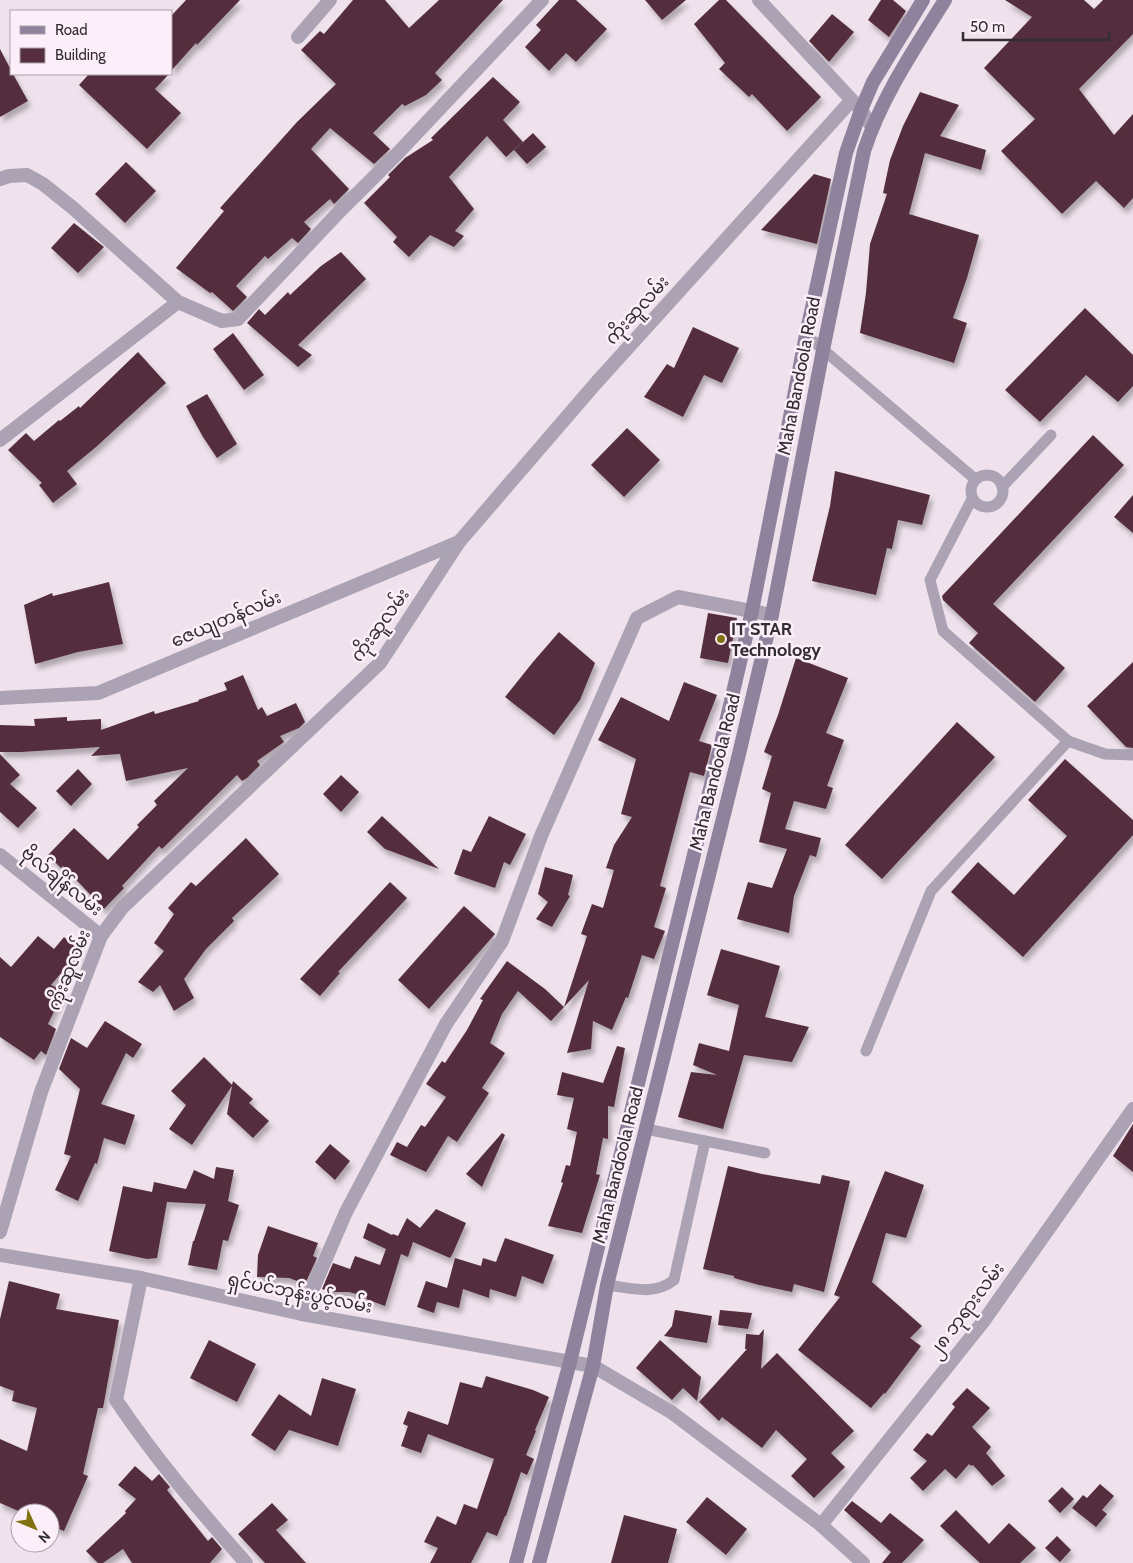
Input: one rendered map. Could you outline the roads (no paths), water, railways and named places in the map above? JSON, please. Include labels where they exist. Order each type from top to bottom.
[{"type":"main road","name":"Maha Bandoola Road","points":[[516,1563],[570,1362],[752,611],[806,335],[856,106],[873,82],[923,0]]},
{"type":"main road","name":"Maha Bandoola Road","points":[[539,1563],[593,1366],[607,1285],[772,615],[823,350],[864,151],[872,127],[905,65],[945,0]]},
{"type":"street","points":[[298,37],[330,0]]},
{"type":"street","points":[[0,179],[8,176],[27,175],[43,184],[73,208],[178,302],[222,321],[238,319],[542,0]]},
{"type":"street","points":[[759,0],[856,106],[872,127]]},
{"type":"street","name":"ကိုးဆူလမ်း","points":[[0,1232],[41,1092],[101,936],[122,908],[380,664],[459,542],[596,383],[856,106]]},
{"type":"street","points":[[0,440],[178,302]]},
{"type":"street","name":"ဇေယျတန်လမ်း","points":[[0,698],[98,693],[459,542]]},
{"type":"street","points":[[302,1314],[346,1212],[446,1024],[502,941],[541,836],[637,618],[678,597],[772,615]]},
{"type":"street","name":"ဗိုလ်ချိန်လမ်း","points":[[0,855],[101,936]]},
{"type":"street","name":"၂၈ ဘုရားလမ်း","points":[[821,1526],[983,1322],[1133,1110]]},
{"type":"street","name":"ရှင်ပင်ဘုန်းပွင့်လမ်း","points":[[0,1255],[141,1278],[302,1314],[593,1366]]},
{"type":"street","points":[[141,1278],[116,1400],[138,1433],[177,1482],[246,1563]]},
{"type":"street","points":[[593,1366],[671,1412],[821,1526],[863,1563]]},
{"type":"lane","points":[[806,335],[975,479]]},
{"type":"lane","points":[[1002,487],[1051,435]]},
{"type":"lane","points":[[985,475],[991,475],[996,478],[1002,487],[1002,498],[995,506],[984,508],[972,499],[970,489],[975,479],[985,475]]},
{"type":"lane","points":[[972,499],[930,580],[943,631],[1068,740],[1104,754],[1133,756]]},
{"type":"lane","points":[[866,1050],[931,891],[1068,740]]},
{"type":"lane","points":[[646,1129],[765,1153]]},
{"type":"lane","points":[[607,1285],[651,1290],[665,1287],[674,1280],[705,1141]]},
{"type":"place","name":"IT STAR Technology","points":[[721,639]]}]
